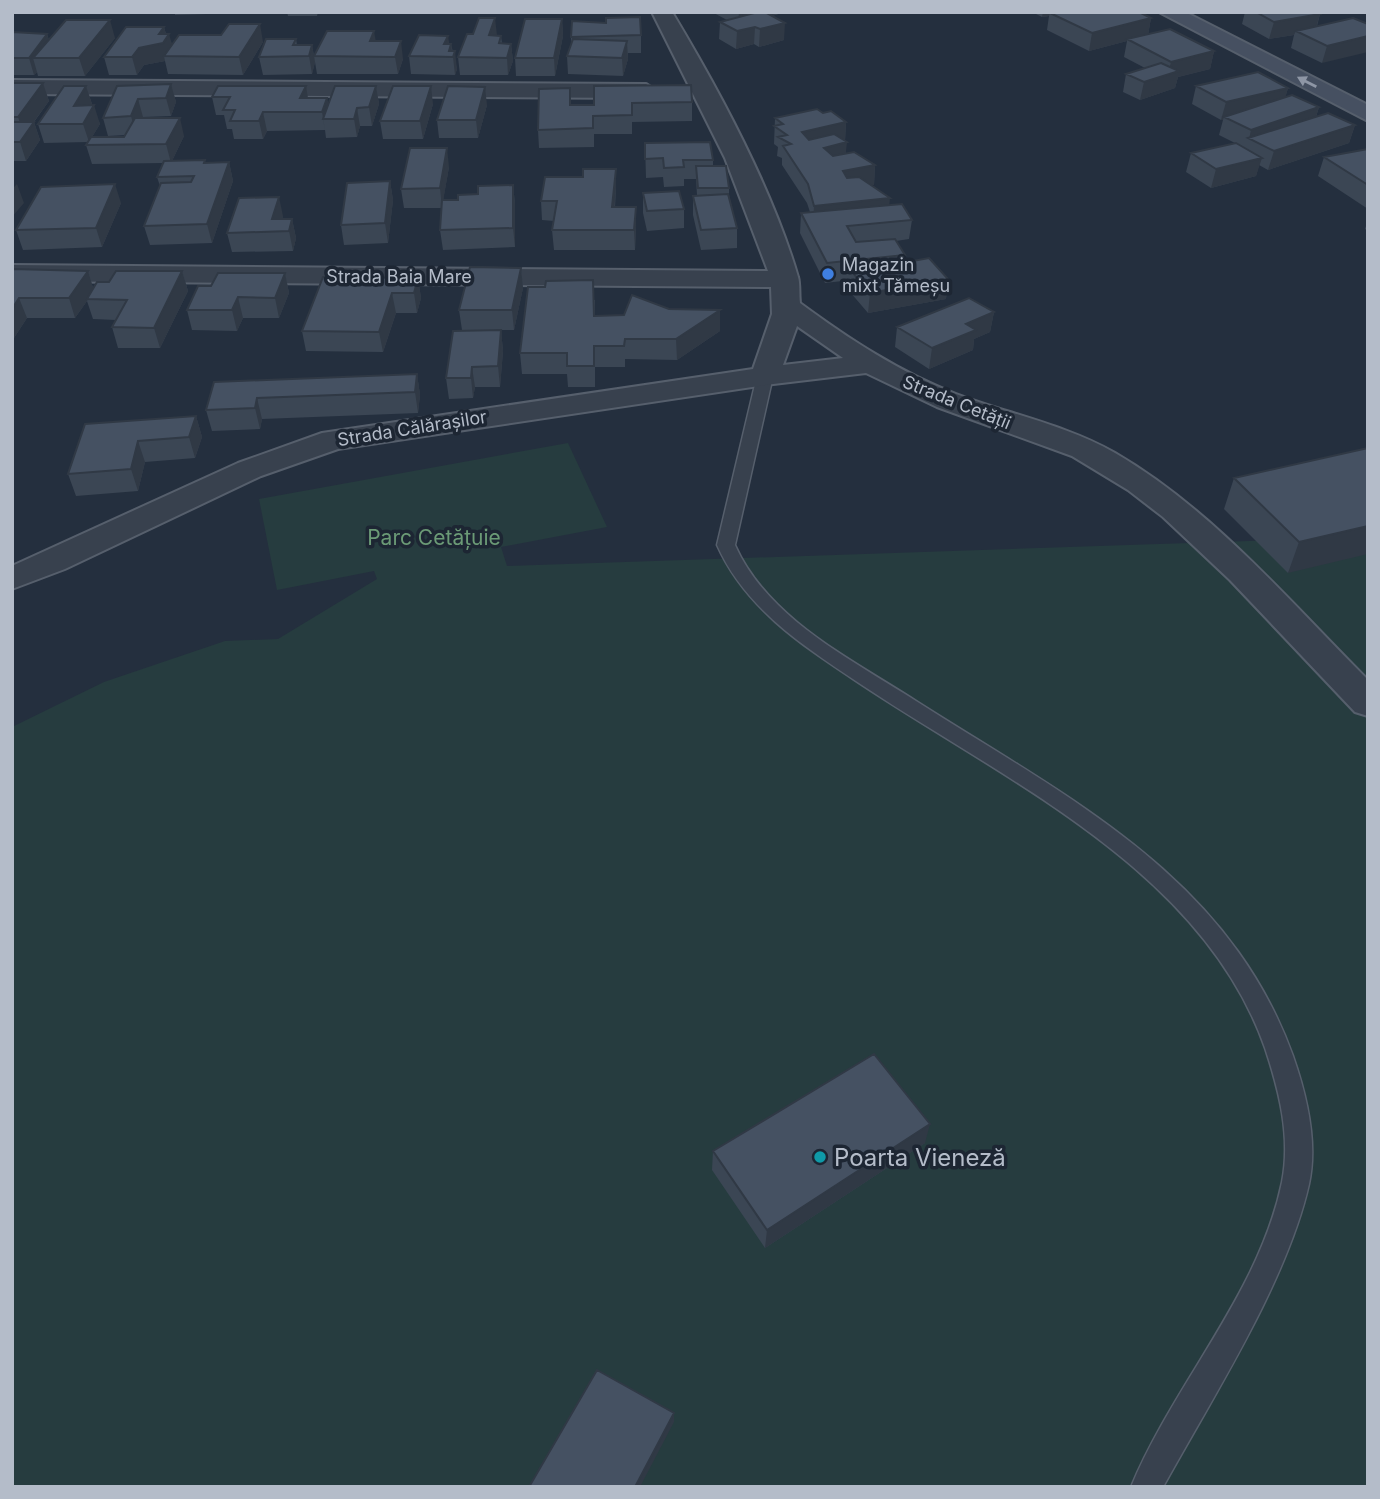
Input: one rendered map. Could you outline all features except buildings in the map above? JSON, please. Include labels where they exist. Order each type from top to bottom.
[{"type":"street","points":[[662,12],[704,91],[762,216],[786,293],[765,376]]},
{"type":"street","points":[[1169,12],[1368,114]]},
{"type":"street","points":[[12,87],[704,91]]},
{"type":"street","name":"Strada Baia Mare","points":[[12,273],[786,293]]},
{"type":"street","name":"Strada Cetății","points":[[786,293],[835,342],[870,364],[926,393],[1080,449],[1121,471],[1206,539],[1368,703]]},
{"type":"street","name":"Strada Călărașilor","points":[[12,578],[59,561],[132,523],[281,454],[320,444],[765,376],[870,364]]},
{"type":"lane","points":[[765,376],[726,545],[736,570],[765,605],[808,639],[1084,816],[1142,860],[1175,890],[1218,938],[1249,986],[1279,1044],[1296,1108],[1297,1179],[1275,1252],[1146,1487]]},
{"type":"green space","name":"Parc Cetățuie","points":[[568,443],[607,527],[501,547],[507,566],[1368,537],[1368,1487],[12,1487],[12,727],[104,682],[225,641],[278,639],[377,579],[374,571],[277,590],[259,499]]},
{"type":"place","name":"Magazin mixt Tămeșu","points":[[828,274]]},
{"type":"place","name":"Poarta Vieneză","points":[[820,1157]]}]
